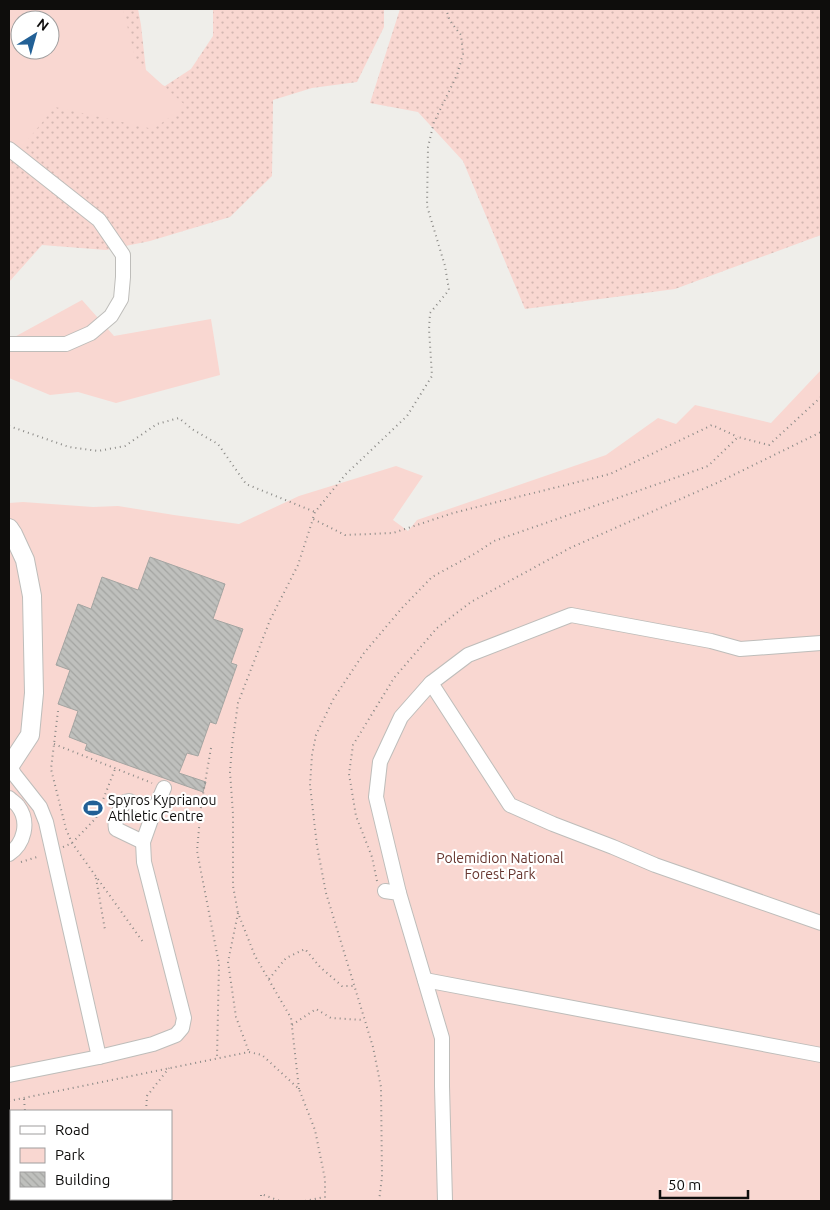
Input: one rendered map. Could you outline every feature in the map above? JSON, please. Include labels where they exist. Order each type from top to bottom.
[{"type":"main road","points":[[9,528],[25,560],[32,596],[34,693],[30,735],[9,767]]},
{"type":"street","points":[[9,149],[99,220],[123,255],[121,299],[111,316],[91,333],[66,344],[9,344]]},
{"type":"street","points":[[445,1201],[442,1038],[399,893],[376,797],[380,762],[402,717],[431,683],[468,655],[571,615],[711,641],[740,649],[821,643]]},
{"type":"street","points":[[431,683],[510,806],[655,865],[821,923]]},
{"type":"street","points":[[9,767],[40,807],[46,822],[99,1057]]},
{"type":"street","points":[[9,1075],[153,1044],[176,1035],[182,1028],[184,1018],[144,862],[143,842],[164,788]]},
{"type":"street","points":[[9,798],[18,806],[24,824],[23,837],[14,858]]},
{"type":"street","points":[[143,842],[116,829],[115,823],[121,806],[129,801],[154,811]]},
{"type":"street","points":[[385,891],[399,893]]},
{"type":"street","points":[[425,980],[821,1055]]},
{"type":"path","points":[[325,1201],[324,1179],[315,1130],[299,1089],[291,1018],[255,956],[238,913],[233,886],[230,772],[238,703],[270,620],[298,565],[315,512],[345,475],[407,416],[432,376],[429,329],[430,313],[449,290],[445,266],[427,206],[428,148],[434,122],[457,75],[463,54],[461,35],[450,21],[446,9]]},
{"type":"path","points":[[9,426],[69,447],[98,451],[125,446],[157,424],[179,418],[218,444],[246,484],[315,512]]},
{"type":"path","points":[[313,519],[344,535],[393,533],[453,513],[610,474],[712,425],[738,437]]},
{"type":"path","points":[[58,711],[52,769],[66,829],[72,843],[143,942]]},
{"type":"path","points":[[54,744],[164,788]]},
{"type":"path","points":[[212,748],[200,806],[197,851],[219,964],[217,1058]]},
{"type":"path","points":[[14,858],[54,851],[72,843],[96,818],[115,769]]},
{"type":"path","points":[[96,876],[105,930]]},
{"type":"path","points":[[238,913],[228,962],[236,1016],[249,1052]]},
{"type":"path","points":[[268,979],[286,958],[305,949],[320,967],[342,986],[354,986]]},
{"type":"path","points":[[292,1024],[316,1009],[331,1018],[365,1020]]},
{"type":"path","points":[[9,1102],[249,1052],[262,1055],[299,1089]]},
{"type":"path","points":[[146,1110],[147,1096],[169,1068]]},
{"type":"path","points":[[24,1098],[26,1110]]},
{"type":"path","points":[[261,1201],[261,1194],[280,1201]]},
{"type":"path","points":[[305,1201],[325,1197]]},
{"type":"green space","points":[[9,9],[138,9],[147,80],[165,86],[191,69],[213,36],[213,9],[384,9],[384,27],[357,82],[312,88],[273,100],[272,176],[230,217],[150,241],[106,250],[42,245],[9,282]]},
{"type":"green space","points":[[9,9],[123,9],[136,61],[186,106],[153,129],[55,107],[11,160],[9,166]]},
{"type":"green space","points":[[400,9],[821,9],[821,235],[675,289],[525,309],[463,161],[418,112],[370,103]]},
{"type":"green space","points":[[82,300],[114,336],[211,319],[220,375],[116,403],[78,392],[50,395],[9,378],[9,340]]},
{"type":"green space","name":"Polemidion National Forest Park","points":[[821,370],[821,1201],[9,1201],[9,503],[23,502],[93,507],[118,506],[239,524],[299,496],[396,466],[423,476],[393,520],[408,531],[417,520],[606,455],[658,418],[676,424],[695,405],[771,423]]},
{"type":"building","points":[[150,557],[225,584],[213,619],[243,629],[231,663],[237,665],[216,724],[210,722],[198,756],[187,753],[179,773],[206,782],[203,792],[85,750],[87,744],[69,737],[78,711],[58,704],[70,670],[56,665],[78,604],[91,609],[102,577],[138,590]]},
{"type":"place","name":"Spyros Kyprianou Athletic Centre","points":[[93,808]]}]
